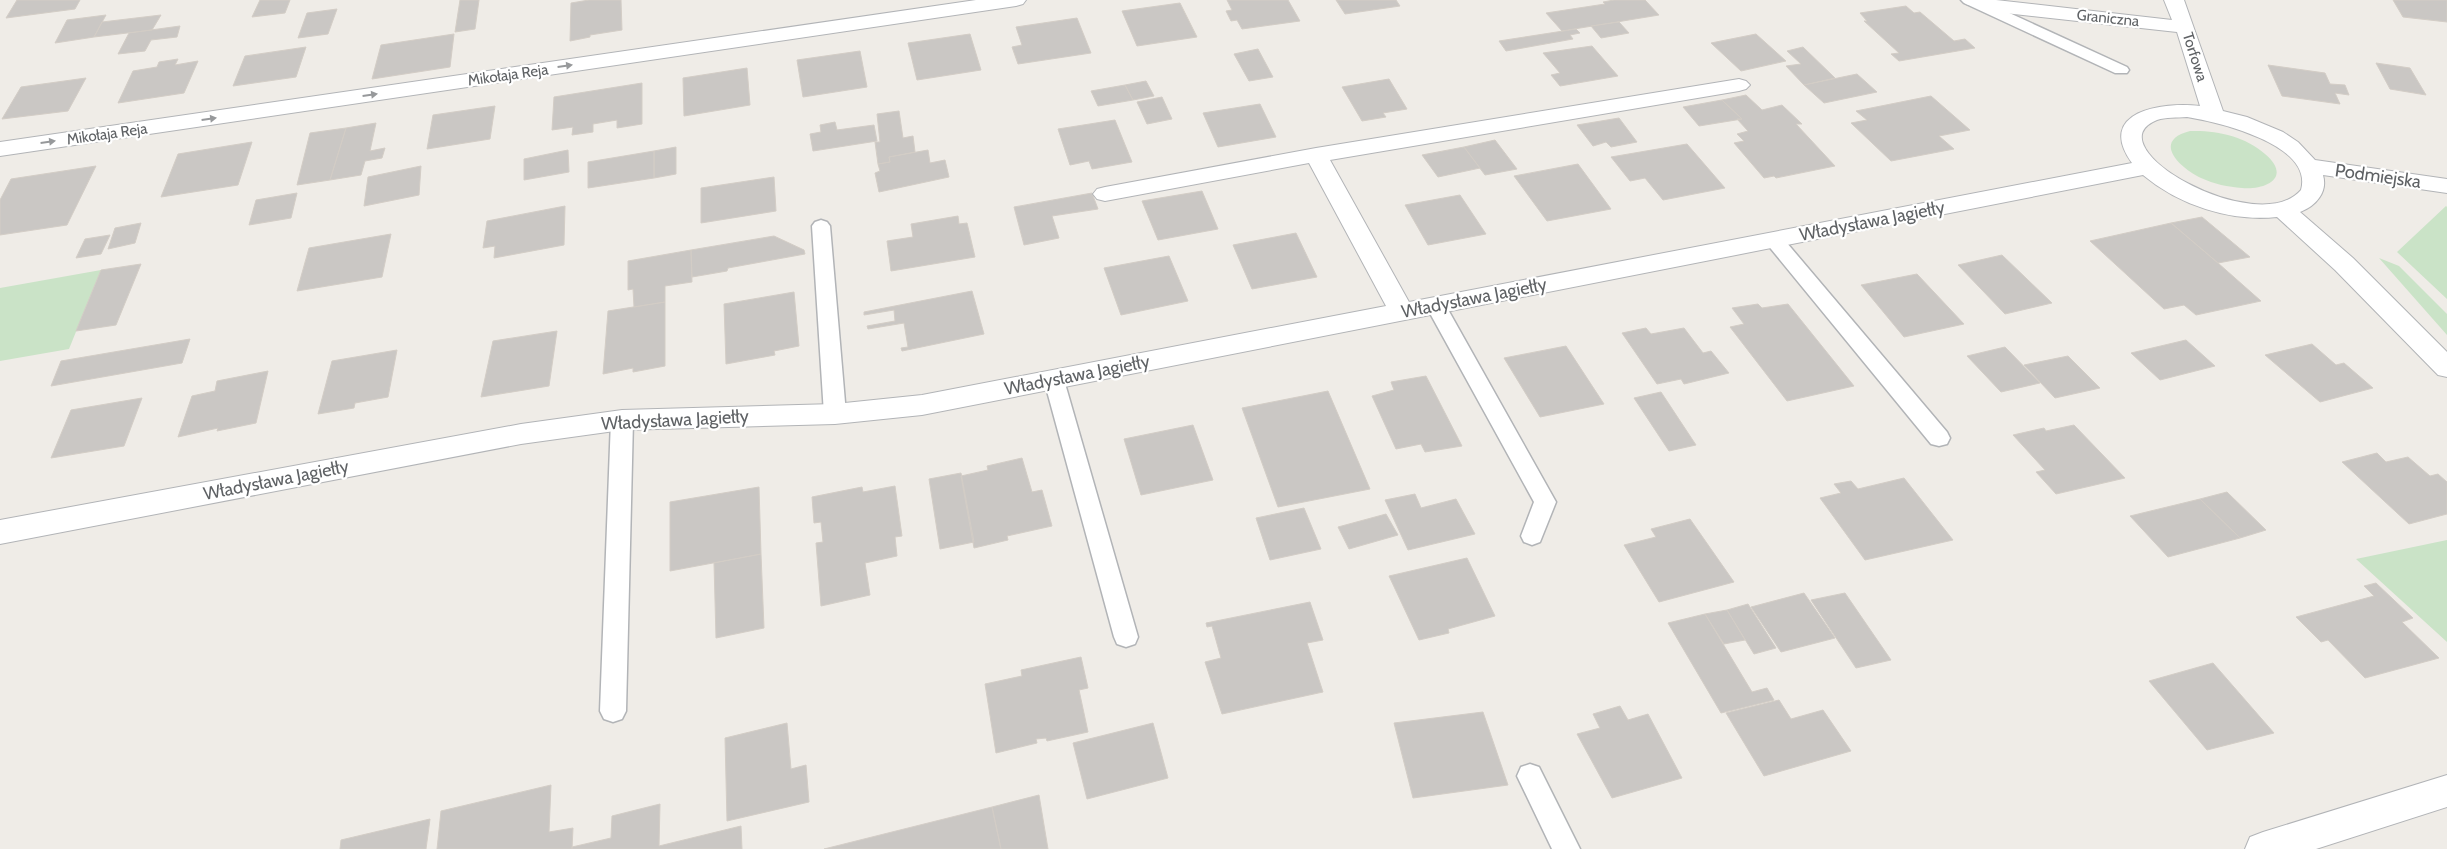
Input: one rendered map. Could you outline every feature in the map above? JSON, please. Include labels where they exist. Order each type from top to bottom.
[{"type":"street","name":"Mikołaja Reja","points":[[0,149],[1016,0]]},
{"type":"street","name":"Graniczna","points":[[1971,0],[1996,6],[2185,27]]},
{"type":"street","name":"Torfowa","points":[[2174,0],[2185,27],[2213,114]]},
{"type":"street","points":[[1105,194],[1316,155],[1739,85]]},
{"type":"street","points":[[2187,111],[2213,114],[2243,122],[2270,134],[2293,150],[2308,166],[2314,180],[2311,193],[2301,203],[2283,209],[2256,210],[2211,201],[2168,183],[2147,168],[2135,153],[2131,138],[2135,126],[2146,117],[2164,112],[2187,111]]},
{"type":"street","points":[[1316,155],[1402,312]]},
{"type":"street","name":"Podmiejska","points":[[2308,166],[2447,186]]},
{"type":"street","name":"Władysława Jagiełły","points":[[0,532],[521,434],[622,420],[835,414],[922,404],[2147,168]]},
{"type":"street","points":[[2283,209],[2344,264],[2447,368]]},
{"type":"street","points":[[2263,849],[2447,791]]},
{"type":"lane","name":"Graniczna","points":[[1971,0],[2121,70]]},
{"type":"lane","points":[[821,226],[835,414]]},
{"type":"lane","points":[[1774,240],[1939,438]]},
{"type":"lane","points":[[1436,306],[1545,502],[1532,536]]},
{"type":"lane","points":[[1054,380],[1126,637]]},
{"type":"lane","points":[[613,711],[622,420]]},
{"type":"lane","points":[[1530,776],[1566,849]]},
{"type":"green space","points":[[2190,131],[2230,135],[2248,143],[2265,154],[2273,162],[2276,175],[2273,180],[2260,187],[2242,188],[2211,182],[2193,174],[2178,161],[2171,148],[2172,141],[2178,135]]},
{"type":"green space","points":[[2447,207],[2447,299],[2397,252]]},
{"type":"green space","points":[[2379,258],[2399,266],[2447,314],[2447,335]]},
{"type":"green space","points":[[101,270],[69,349],[0,361],[0,288]]},
{"type":"green space","points":[[2447,540],[2447,642],[2356,559]]},
{"type":"building","points":[[17,0],[80,0],[75,9],[6,18]]},
{"type":"building","points":[[260,0],[290,0],[285,13],[252,17]]},
{"type":"building","points":[[460,0],[479,0],[475,29],[455,32]]},
{"type":"building","points":[[589,0],[621,0],[622,30],[590,35],[590,37],[570,41],[571,3]]},
{"type":"building","points":[[1227,0],[1288,0],[1300,21],[1242,29],[1237,20],[1231,21],[1226,11],[1232,10]]},
{"type":"building","points":[[1336,0],[1396,0],[1400,6],[1345,14]]},
{"type":"building","points":[[1645,0],[1659,15],[1562,31],[1546,13],[1605,4],[1603,2]]},
{"type":"building","points":[[2393,0],[2447,0],[2447,22],[2403,17]]},
{"type":"building","points":[[1180,3],[1197,37],[1137,46],[1122,11]]},
{"type":"building","points":[[1906,6],[1914,13],[1920,12],[1954,41],[1965,39],[1975,48],[1899,61],[1891,54],[1899,53],[1864,21],[1867,21],[1860,13]]},
{"type":"building","points":[[337,9],[328,34],[298,38],[307,13]]},
{"type":"building","points":[[106,15],[94,37],[55,43],[67,20]]},
{"type":"building","points":[[161,15],[152,30],[94,37],[102,22]]},
{"type":"building","points":[[1077,18],[1091,53],[1018,64],[1012,47],[1022,45],[1016,27]]},
{"type":"building","points":[[1619,22],[1629,33],[1601,38],[1591,26]]},
{"type":"building","points":[[180,26],[177,37],[151,40],[145,51],[118,54],[129,33]]},
{"type":"building","points":[[1576,29],[1580,33],[1570,35],[1573,39],[1506,51],[1499,41]]},
{"type":"building","points":[[454,34],[450,67],[372,79],[381,45]]},
{"type":"building","points":[[970,34],[981,70],[917,80],[908,43]]},
{"type":"building","points":[[1756,34],[1786,61],[1741,71],[1711,43]]},
{"type":"building","points":[[1592,46],[1618,76],[1560,86],[1551,75],[1560,73],[1543,53]]},
{"type":"building","points":[[306,47],[296,77],[233,86],[245,56]]},
{"type":"building","points":[[1803,47],[1835,78],[1804,85],[1786,66],[1801,64],[1787,51]]},
{"type":"building","points":[[1258,49],[1273,77],[1249,81],[1234,54]]},
{"type":"building","points":[[860,51],[867,87],[803,97],[797,60]]},
{"type":"building","points":[[178,59],[175,65],[198,61],[184,93],[118,103],[133,71],[157,67],[159,62]]},
{"type":"building","points":[[2376,63],[2410,68],[2426,95],[2390,89]]},
{"type":"building","points":[[2268,65],[2325,73],[2330,84],[2345,85],[2349,95],[2335,93],[2340,104],[2282,96]]},
{"type":"building","points":[[747,68],[750,105],[684,116],[683,78]]},
{"type":"building","points":[[1857,74],[1877,92],[1824,103],[1804,85]]},
{"type":"building","points":[[86,78],[68,111],[2,119],[21,87]]},
{"type":"building","points":[[1389,79],[1407,109],[1383,113],[1386,117],[1362,121],[1342,87]]},
{"type":"building","points":[[1146,81],[1154,96],[1133,100],[1125,85]]},
{"type":"building","points":[[642,83],[642,124],[617,128],[617,120],[593,124],[593,132],[572,135],[573,127],[552,130],[554,97]]},
{"type":"building","points":[[1125,85],[1133,100],[1098,106],[1091,91]]},
{"type":"building","points":[[1746,95],[1762,110],[1782,105],[1802,124],[1796,124],[1835,166],[1776,178],[1774,176],[1764,178],[1734,143],[1744,141],[1737,134],[1748,131],[1737,119],[1742,119],[1722,100]]},
{"type":"building","points":[[1931,96],[1970,130],[1939,136],[1954,149],[1891,161],[1851,123],[1867,120],[1856,111]]},
{"type":"building","points":[[1162,97],[1172,119],[1147,124],[1137,102]]},
{"type":"building","points":[[1722,100],[1742,119],[1699,126],[1683,107]]},
{"type":"building","points":[[1260,104],[1276,137],[1218,147],[1203,113]]},
{"type":"building","points":[[495,106],[490,139],[427,149],[433,115]]},
{"type":"building","points":[[899,111],[903,138],[913,136],[915,152],[889,157],[890,162],[878,164],[875,142],[880,142],[877,114]]},
{"type":"building","points":[[1619,118],[1637,142],[1611,147],[1606,142],[1593,146],[1577,125]]},
{"type":"building","points":[[1115,120],[1132,162],[1092,169],[1089,161],[1070,165],[1058,129]]},
{"type":"building","points":[[835,122],[837,130],[874,125],[877,141],[813,151],[810,134],[821,132],[820,125]]},
{"type":"building","points":[[376,123],[370,151],[385,148],[382,158],[365,161],[361,175],[330,180],[346,128]]},
{"type":"building","points":[[346,128],[330,180],[297,185],[310,133]]},
{"type":"building","points":[[1495,140],[1517,169],[1485,175],[1464,147]]},
{"type":"building","points":[[252,142],[238,185],[161,197],[178,154]]},
{"type":"building","points":[[1687,144],[1725,188],[1663,200],[1645,178],[1630,181],[1611,157]]},
{"type":"building","points":[[676,147],[676,174],[654,178],[654,151]]},
{"type":"building","points":[[1464,147],[1480,168],[1438,177],[1422,155]]},
{"type":"building","points":[[568,150],[569,172],[524,180],[524,159]]},
{"type":"building","points":[[928,150],[930,163],[945,160],[949,177],[879,192],[875,173],[880,171],[878,164],[890,162],[889,157]]},
{"type":"building","points":[[654,151],[654,178],[588,188],[588,162]]},
{"type":"building","points":[[1578,164],[1611,209],[1547,221],[1514,176]]},
{"type":"building","points":[[96,166],[67,225],[0,235],[0,200],[11,179]]},
{"type":"building","points":[[421,166],[419,195],[364,206],[368,177]]},
{"type":"building","points":[[774,177],[776,211],[701,223],[701,188]]},
{"type":"building","points":[[1202,191],[1218,229],[1158,240],[1142,201]]},
{"type":"building","points":[[297,193],[291,218],[249,225],[256,200]]},
{"type":"building","points":[[1092,193],[1098,209],[1052,216],[1059,238],[1024,245],[1014,207]]},
{"type":"building","points":[[1460,195],[1486,234],[1428,245],[1405,205]]},
{"type":"building","points":[[565,206],[564,245],[494,258],[495,246],[483,248],[487,221]]},
{"type":"building","points":[[958,216],[959,224],[967,223],[975,257],[891,271],[887,241],[913,237],[911,224]]},
{"type":"building","points":[[2202,217],[2250,257],[2218,263],[2171,223]]},
{"type":"building","points":[[141,223],[135,243],[108,249],[115,228]]},
{"type":"building","points":[[2171,223],[2261,301],[2196,315],[2184,305],[2164,309],[2090,241]]},
{"type":"building","points":[[1296,233],[1317,277],[1252,289],[1233,245]]},
{"type":"building","points":[[391,234],[382,277],[297,291],[309,248]]},
{"type":"building","points":[[110,235],[101,254],[76,258],[85,239]]},
{"type":"building","points":[[774,236],[804,250],[805,254],[728,268],[727,271],[692,277],[691,250]]},
{"type":"building","points":[[691,250],[692,282],[665,286],[665,302],[634,307],[633,289],[628,290],[628,261]]},
{"type":"building","points":[[2002,255],[2052,303],[2005,314],[1958,265]]},
{"type":"building","points":[[1169,256],[1188,301],[1121,315],[1104,268]]},
{"type":"building","points":[[141,264],[116,325],[76,331],[101,270]]},
{"type":"building","points":[[1917,274],[1964,324],[1904,337],[1861,285]]},
{"type":"building","points":[[972,291],[984,334],[902,351],[901,348],[908,347],[904,323],[868,329],[867,326],[895,321],[894,310],[864,315],[864,312]]},
{"type":"building","points":[[794,292],[799,346],[774,351],[775,355],[726,364],[724,304]]},
{"type":"building","points":[[665,302],[665,366],[633,372],[633,368],[603,374],[608,311]]},
{"type":"building","points":[[1758,304],[1762,308],[1788,304],[1854,386],[1787,401],[1730,327],[1744,324],[1732,308]]},
{"type":"building","points":[[1646,328],[1651,334],[1684,328],[1703,353],[1711,351],[1729,373],[1684,384],[1681,379],[1657,384],[1622,333]]},
{"type":"building","points":[[557,331],[549,386],[481,397],[493,341]]},
{"type":"building","points":[[190,339],[182,363],[51,386],[61,361]]},
{"type":"building","points":[[2186,340],[2215,366],[2160,380],[2131,353]]},
{"type":"building","points":[[2312,344],[2336,365],[2344,363],[2373,388],[2320,402],[2265,355]]},
{"type":"building","points":[[1566,346],[1604,404],[1540,417],[1504,358]]},
{"type":"building","points":[[2005,347],[2040,383],[2001,392],[1967,356]]},
{"type":"building","points":[[397,350],[388,397],[355,403],[354,408],[318,414],[332,361]]},
{"type":"building","points":[[2068,356],[2100,388],[2055,398],[2024,365]]},
{"type":"building","points":[[268,371],[256,423],[217,431],[218,428],[178,437],[192,396],[215,391],[217,381]]},
{"type":"building","points":[[1426,376],[1462,446],[1425,452],[1421,444],[1396,449],[1372,396],[1394,390],[1391,382]]},
{"type":"building","points":[[1328,391],[1370,489],[1278,507],[1242,408]]},
{"type":"building","points":[[1661,392],[1696,445],[1669,451],[1634,398]]},
{"type":"building","points":[[142,398],[124,446],[51,458],[71,410]]},
{"type":"building","points":[[1193,425],[1213,480],[1141,495],[1124,439]]},
{"type":"building","points":[[2074,425],[2125,478],[2056,494],[2036,472],[2045,470],[2013,435],[2044,428],[2046,431]]},
{"type":"building","points":[[2377,453],[2386,462],[2408,457],[2430,476],[2438,474],[2447,482],[2447,514],[2409,524],[2342,462]]},
{"type":"building","points":[[1022,458],[1032,492],[1042,490],[1052,526],[1007,536],[1008,540],[974,548],[961,476],[988,470],[987,466]]},
{"type":"building","points":[[961,473],[974,542],[940,549],[929,479]]},
{"type":"building","points":[[1904,478],[1953,540],[1865,560],[1820,498],[1841,493],[1834,484],[1851,481],[1858,489]]},
{"type":"building","points":[[895,486],[902,536],[895,537],[897,556],[865,563],[870,595],[821,606],[816,543],[823,542],[821,522],[814,523],[812,497],[862,487],[863,492]]},
{"type":"building","points":[[759,487],[761,554],[670,571],[670,502]]},
{"type":"building","points":[[2227,492],[2266,530],[2240,538],[2200,499]]},
{"type":"building","points":[[1415,494],[1421,508],[1456,499],[1475,534],[1408,550],[1385,500]]},
{"type":"building","points":[[2200,499],[2240,538],[2168,557],[2130,516]]},
{"type":"building","points":[[1304,508],[1321,549],[1270,560],[1256,518]]},
{"type":"building","points":[[1386,514],[1398,535],[1349,549],[1338,527]]},
{"type":"building","points":[[1690,519],[1734,582],[1659,602],[1624,545],[1656,537],[1651,529]]},
{"type":"building","points":[[761,554],[764,628],[716,638],[714,563]]},
{"type":"building","points":[[1467,558],[1495,616],[1448,629],[1449,633],[1419,640],[1389,576]]},
{"type":"building","points":[[2376,583],[2413,618],[2402,622],[2439,658],[2365,678],[2328,640],[2321,642],[2296,617],[2374,596],[2364,586]]},
{"type":"building","points":[[1804,593],[1835,638],[1781,652],[1751,607]]},
{"type":"building","points":[[1845,593],[1891,660],[1856,668],[1811,600]]},
{"type":"building","points":[[1310,602],[1323,640],[1307,643],[1323,692],[1222,714],[1205,662],[1221,658],[1212,626],[1207,627],[1206,623]]},
{"type":"building","points":[[1748,604],[1776,648],[1754,654],[1727,610]]},
{"type":"building","points":[[1727,610],[1745,640],[1724,644],[1705,614]]},
{"type":"building","points":[[1705,614],[1752,692],[1767,688],[1774,700],[1721,713],[1668,623]]},
{"type":"building","points":[[1081,657],[1088,688],[1079,690],[1088,732],[1047,741],[1046,738],[1036,739],[1037,743],[996,753],[985,684],[1022,676],[1021,670]]},
{"type":"building","points":[[2213,663],[2274,733],[2207,750],[2149,681]]},
{"type":"building","points":[[1779,700],[1791,719],[1823,710],[1851,751],[1764,776],[1726,713]]},
{"type":"building","points":[[1620,706],[1628,720],[1648,714],[1682,778],[1612,798],[1577,734],[1600,728],[1593,714]]},
{"type":"building","points":[[1483,712],[1508,785],[1413,798],[1394,723]]},
{"type":"building","points":[[787,723],[791,769],[806,765],[809,802],[727,821],[725,738]]},
{"type":"building","points":[[1153,723],[1168,778],[1087,799],[1073,743]]},
{"type":"building","points":[[551,785],[549,832],[573,828],[572,849],[437,849],[441,811]]},
{"type":"building","points":[[1039,795],[1048,849],[1001,849],[992,807]]},
{"type":"building","points":[[660,804],[659,846],[741,826],[742,849],[572,849],[572,847],[611,838],[612,816]]},
{"type":"building","points":[[992,807],[1001,849],[824,849]]},
{"type":"building","points":[[430,819],[426,849],[340,849],[341,840]]}]
